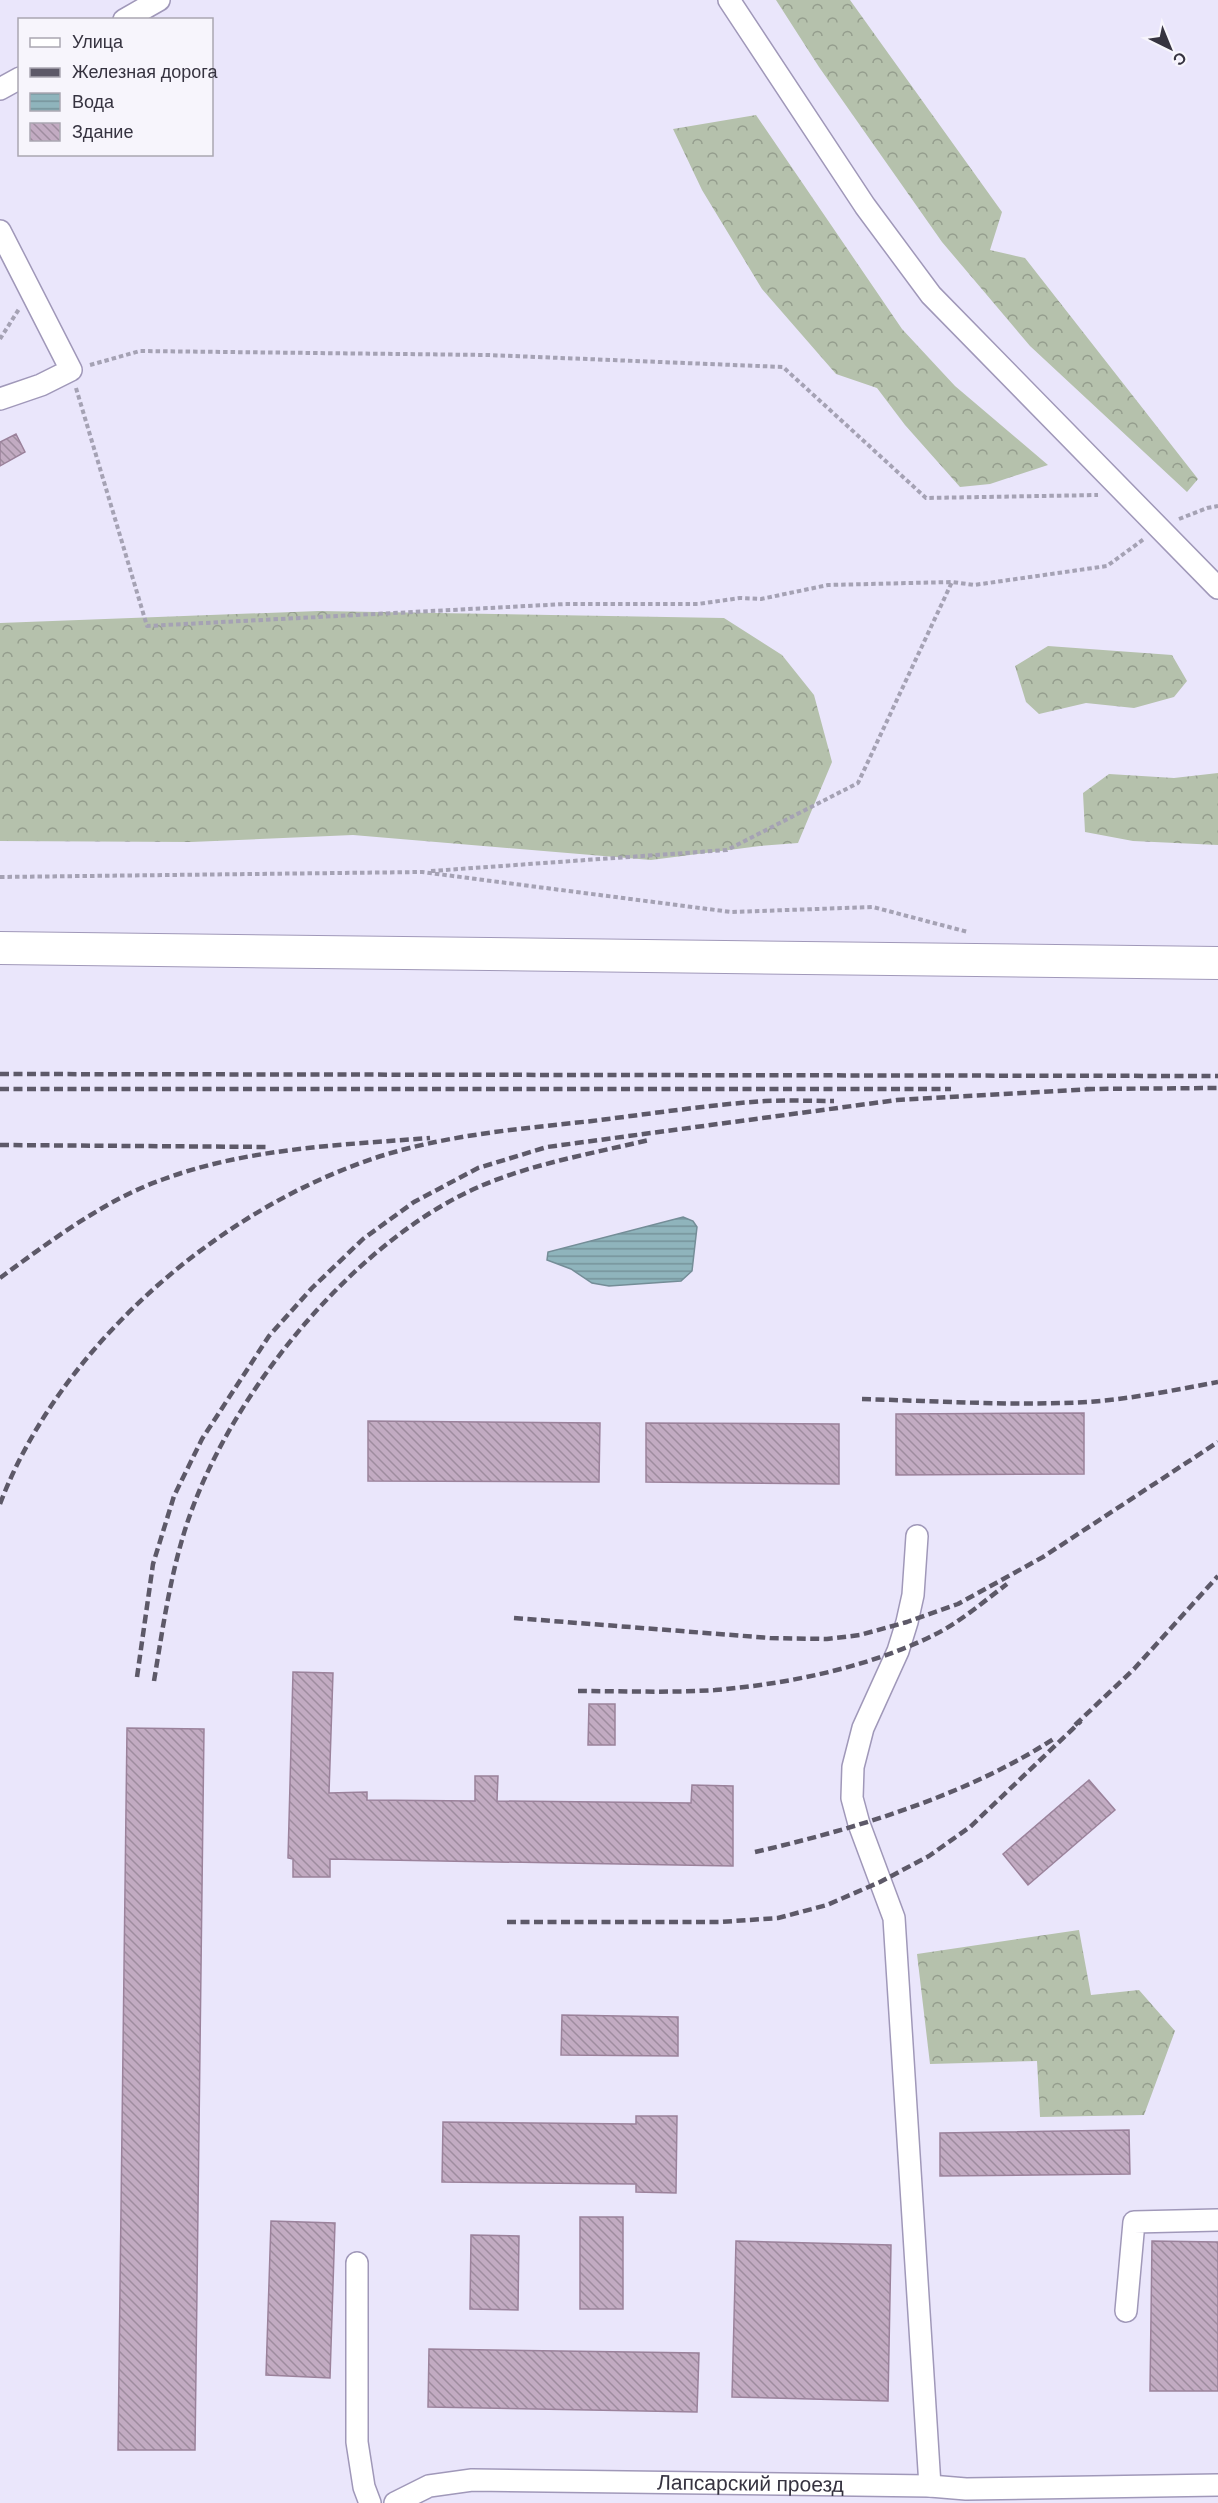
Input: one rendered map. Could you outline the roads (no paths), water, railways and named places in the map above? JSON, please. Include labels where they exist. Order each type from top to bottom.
[{"type":"highway","points":[[0,948],[1218,963]]},
{"type":"street","points":[[128,18],[159,0]]},
{"type":"street","points":[[729,0],[866,206],[931,295],[1218,588]]},
{"type":"street","points":[[0,89],[18,79]]},
{"type":"street","points":[[0,231],[71,370],[40,385],[0,399]]},
{"type":"street","points":[[917,1536],[913,1595],[907,1622],[898,1651],[862,1728],[853,1767],[852,1798],[859,1824],[894,1918],[930,2486]]},
{"type":"street","points":[[1126,2311],[1134,2222],[1218,2220]]},
{"type":"street","points":[[357,2262],[357,2442],[364,2487],[370,2503]]},
{"type":"street","name":"Лапсарский проезд","points":[[395,2503],[429,2486],[472,2480],[930,2486],[966,2496],[1218,2485]]},
{"type":"water","points":[[683,1217],[693,1221],[697,1227],[692,1271],[681,1281],[609,1286],[592,1283],[571,1269],[547,1260],[548,1252]]},
{"type":"railway","points":[[0,1074],[1218,1076]]},
{"type":"railway","points":[[1086,1089],[1218,1088]]},
{"type":"railway","points":[[0,1089],[951,1089]]},
{"type":"railway","points":[[137,1677],[153,1564],[174,1496],[202,1439],[269,1336],[312,1288],[363,1239],[414,1202],[478,1168],[547,1147],[897,1100],[1094,1089]]},
{"type":"railway","points":[[0,1504],[26,1447],[61,1392],[102,1340],[149,1293],[201,1250],[256,1213],[313,1183],[372,1159],[399,1151],[481,1134],[700,1107],[774,1101],[834,1101]]},
{"type":"railway","points":[[0,1278],[58,1236],[100,1210],[164,1179],[228,1160],[262,1154],[430,1138]]},
{"type":"railway","points":[[154,1681],[174,1569],[194,1504],[215,1457],[242,1410],[274,1363],[310,1318],[350,1276],[393,1239],[437,1209],[503,1177],[565,1159],[649,1140]]},
{"type":"railway","points":[[0,1145],[269,1147]]},
{"type":"railway","points":[[862,1399],[1003,1403],[1087,1402],[1218,1382]]},
{"type":"railway","points":[[514,1618],[770,1638],[827,1639],[860,1635],[958,1604],[1043,1557],[1218,1442]]},
{"type":"railway","points":[[1075,1725],[1134,1669],[1218,1576]]},
{"type":"railway","points":[[578,1691],[715,1690],[770,1684],[826,1673],[880,1657],[932,1636],[961,1619],[1007,1584]]},
{"type":"railway","points":[[507,1922],[720,1922],[778,1918],[827,1905],[880,1882],[929,1856],[970,1827],[1081,1721]]},
{"type":"railway","points":[[755,1852],[871,1821],[910,1808],[985,1777],[1055,1738]]}]
